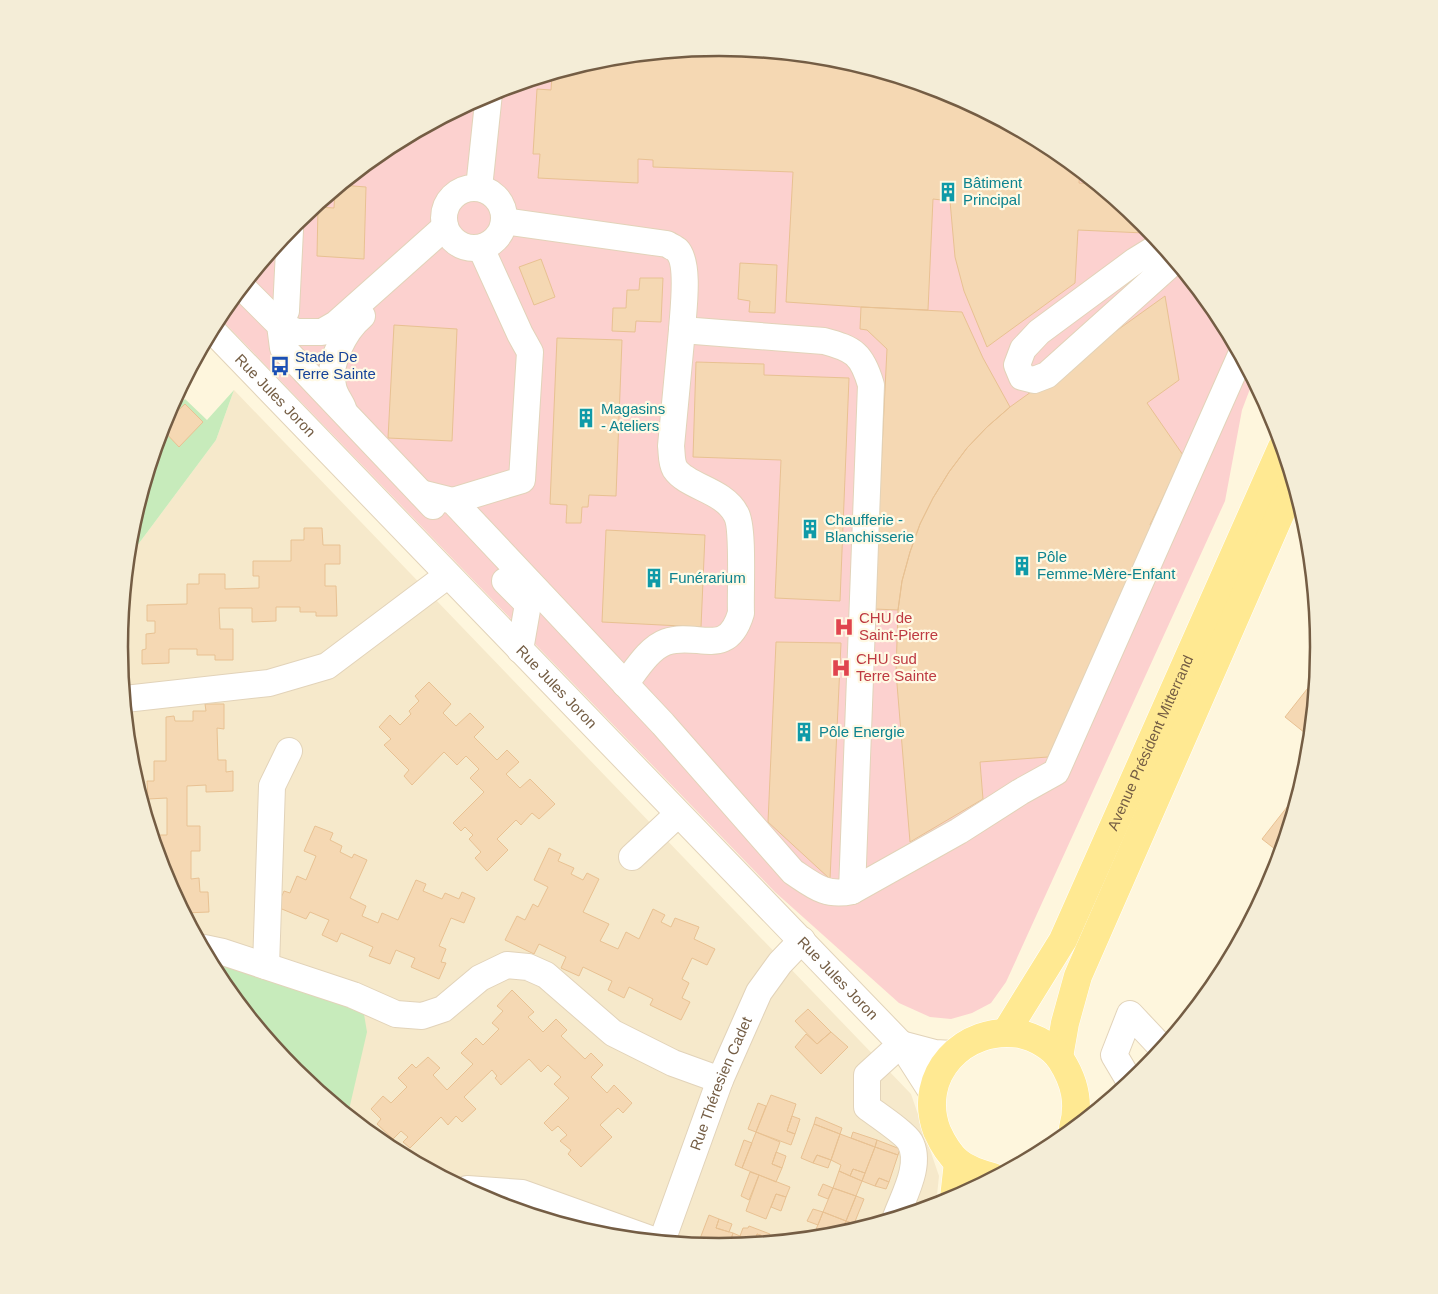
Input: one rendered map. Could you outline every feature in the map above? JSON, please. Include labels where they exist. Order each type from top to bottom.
[{"type":"main road","name":"Avenue Président Mitterrand","points":[[1006,1032],[1063,940],[1278,456]]},
{"type":"main road","name":"Avenue Président Mitterrand","points":[[1059,1057],[1065,1023],[1078,976],[1289,492]]},
{"type":"main road","points":[[984,1175],[974,1172],[958,1162],[942,1143],[933,1119],[933,1094],[940,1072],[953,1054],[969,1042],[987,1034],[1006,1032],[1026,1035],[1044,1044],[1059,1057],[1070,1075],[1076,1095],[1077,1117]]},
{"type":"main road","points":[[955,1188],[958,1162]]},
{"type":"street","points":[[479,188],[488,103]]},
{"type":"street","points":[[479,188],[486,190],[498,200],[504,214],[504,221],[499,236],[494,241],[481,248],[466,248],[449,234],[445,212],[452,198],[464,190],[479,188]]},
{"type":"street","points":[[504,221],[654,241],[667,244],[677,250],[682,258],[684,271],[682,330],[672,458],[675,469],[684,477],[730,504],[740,520],[741,613],[738,624],[730,635],[720,641],[680,640],[666,642],[652,651],[625,684]]},
{"type":"street","points":[[247,292],[280,325],[297,332],[322,332],[336,324],[449,234]]},
{"type":"street","points":[[346,414],[332,386],[333,366],[341,342],[355,322],[449,234]]},
{"type":"street","points":[[289,241],[286,311],[280,325],[283,348],[528,604],[520,650]]},
{"type":"street","points":[[421,493],[453,501],[522,480],[530,352],[481,248]]},
{"type":"street","points":[[1155,249],[1135,261],[1039,332],[1022,349],[1017,365],[1022,377],[1034,380],[1047,375],[1170,265]]},
{"type":"street","points":[[682,330],[824,341],[841,345],[857,355],[866,368],[871,385],[852,891]]},
{"type":"street","name":"Rue Jules Joron","points":[[217,336],[901,1044],[933,1094]]},
{"type":"street","points":[[453,501],[663,724],[793,872],[820,890],[839,894],[852,891],[959,831],[1020,792],[1056,772],[1237,364]]},
{"type":"street","points":[[131,697],[269,683],[327,666],[448,575]]},
{"type":"street","points":[[266,966],[272,786],[289,751]]},
{"type":"street","points":[[632,857],[678,814]]},
{"type":"street","name":"Rue Théresien Cadet","points":[[664,1235],[720,1080],[759,992],[780,963],[802,940]]},
{"type":"street","points":[[212,950],[353,995],[396,1014],[422,1016],[443,1009],[480,978],[498,969],[507,965],[528,967],[546,975],[613,1033],[672,1063],[720,1080]]},
{"type":"street","points":[[1126,1075],[1114,1055],[1130,1014],[1157,1043]]},
{"type":"street","points":[[899,1209],[915,1158],[909,1140],[867,1107],[867,1075],[901,1044],[935,1053],[953,1054]]},
{"type":"street","points":[[488,1190],[522,1193],[625,1230]]},
{"type":"shaded area","name":"CHU de Saint-Pierre","points":[[719,56],[758,58],[796,61],[872,76],[945,101],[1014,135],[1047,156],[1079,178],[1137,229],[1188,287],[1231,352],[1250,389],[1242,410],[1225,501],[1006,982],[991,1003],[972,1013],[951,1019],[930,1017],[899,1003],[775,892],[225,323],[250,287],[275,257],[301,229],[359,178],[424,135],[458,117],[493,101],[566,76],[642,61]]},
{"type":"shaded area","points":[[234,390],[911,1094],[939,1176],[937,1196],[872,1218],[796,1233],[719,1238],[642,1233],[604,1226],[566,1218],[493,1193],[424,1159],[359,1116],[301,1065],[250,1007],[207,942],[189,908],[173,873],[148,800],[133,724],[128,647],[133,570],[138,545],[216,440]]},
{"type":"green space","points":[[234,390],[216,440],[138,545],[148,494],[173,421],[181,403],[185,399],[207,420]]},
{"type":"green space","points":[[212,949],[362,1002],[367,1032],[349,1108],[301,1065],[275,1037],[250,1007]]},
{"type":"building","name":"Bâtiment Principal","points":[[719,56],[796,61],[872,76],[945,101],[1014,135],[1079,178],[1079,183],[1085,183],[1141,233],[1078,230],[1075,283],[987,347],[964,291],[955,257],[950,201],[933,199],[928,310],[786,302],[793,172],[653,167],[653,160],[638,159],[638,183],[538,178],[540,154],[533,154],[537,89],[551,90],[552,81],[604,68],[642,61]]},
{"type":"building","points":[[350,186],[366,187],[364,259],[317,256],[318,213],[324,207],[334,208],[335,198]]},
{"type":"building","points":[[541,259],[555,297],[534,305],[519,267]]},
{"type":"building","points":[[740,263],[777,265],[775,313],[749,312],[750,301],[738,299]]},
{"type":"building","points":[[640,278],[663,278],[661,322],[636,321],[635,332],[612,331],[613,308],[626,308],[627,290],[639,290]]},
{"type":"building","name":"Pôle Femme-Mère-Enfant","points":[[1165,296],[1179,380],[1147,403],[1183,455],[1150,525],[1156,528],[1048,757],[980,762],[983,799],[910,842],[896,672],[898,610],[902,581],[920,524],[949,472],[967,448],[987,427],[1010,407]]},
{"type":"building","points":[[861,307],[962,312],[983,358],[1010,407],[967,448],[933,498],[920,524],[910,552],[902,581],[898,610],[874,609],[887,349],[867,330],[860,329]]},
{"type":"building","points":[[394,325],[457,329],[452,441],[388,438]]},
{"type":"building","name":"Magasins - Ateliers","points":[[557,338],[622,340],[616,496],[589,495],[588,507],[582,507],[581,523],[566,523],[567,505],[550,504]]},
{"type":"building","name":"Chaufferie - Blanchisserie","points":[[696,362],[764,364],[764,375],[849,378],[840,601],[775,598],[781,460],[693,457]]},
{"type":"building","points":[[185,404],[203,422],[179,447],[168,435],[177,411]]},
{"type":"building","points":[[304,528],[322,528],[323,545],[340,545],[340,564],[325,564],[325,586],[336,586],[337,616],[316,616],[316,612],[300,612],[300,607],[276,607],[276,621],[252,622],[252,608],[219,608],[220,629],[233,629],[233,660],[215,660],[215,655],[197,655],[197,649],[169,649],[169,663],[142,664],[142,650],[146,649],[146,634],[155,633],[155,621],[147,621],[147,605],[187,604],[187,584],[199,584],[199,574],[225,574],[225,589],[259,588],[259,576],[253,576],[253,561],[291,561],[291,540],[304,540]]},
{"type":"building","name":"Funérarium","points":[[606,530],[705,535],[701,627],[602,622]]},
{"type":"building","name":"Pôle Energie","points":[[776,642],[841,643],[830,879],[768,822]]},
{"type":"building","points":[[429,682],[451,704],[443,713],[456,726],[470,713],[484,727],[474,737],[497,760],[507,750],[519,762],[506,774],[520,788],[530,779],[555,804],[539,819],[532,813],[521,825],[516,820],[497,839],[508,850],[487,871],[475,858],[481,852],[469,839],[473,835],[465,827],[461,831],[453,823],[484,792],[470,778],[479,769],[466,756],[457,765],[444,752],[412,785],[404,776],[409,770],[384,745],[391,739],[379,727],[390,715],[400,725],[411,714],[409,711],[419,701],[415,696]]},
{"type":"building","points":[[1308,688],[1304,732],[1285,717]]},
{"type":"building","points":[[205,704],[224,704],[224,729],[217,728],[218,760],[226,760],[226,772],[233,771],[233,791],[206,792],[206,785],[187,786],[187,826],[200,826],[200,851],[191,851],[191,879],[199,878],[200,892],[208,892],[209,912],[191,913],[173,873],[159,835],[167,835],[167,798],[148,799],[147,781],[154,781],[154,761],[166,761],[166,717],[174,716],[175,721],[193,721],[193,711],[206,711]]},
{"type":"building","points":[[1288,806],[1274,848],[1262,839]]},
{"type":"building","points":[[315,826],[333,833],[330,840],[342,846],[340,852],[352,858],[354,854],[367,860],[350,898],[366,906],[362,916],[378,923],[382,913],[398,920],[416,880],[426,884],[423,891],[442,899],[445,893],[459,899],[462,892],[475,898],[464,923],[451,918],[439,946],[446,949],[441,962],[446,963],[439,979],[411,967],[415,958],[396,950],[390,964],[369,956],[373,947],[341,933],[337,942],[322,935],[329,920],[310,912],[306,919],[277,907],[284,891],[290,893],[297,876],[306,880],[316,856],[304,851]]},
{"type":"building","points":[[549,848],[561,854],[558,861],[574,868],[571,874],[583,880],[587,873],[599,879],[583,912],[609,924],[600,941],[618,949],[626,932],[639,939],[653,909],[665,915],[661,922],[671,927],[675,918],[699,927],[694,939],[715,949],[707,965],[692,958],[682,979],[689,983],[682,998],[690,1002],[681,1020],[650,1005],[653,999],[629,987],[624,998],[608,990],[612,981],[583,967],[579,976],[561,968],[566,957],[539,944],[534,954],[505,940],[517,916],[525,920],[533,904],[538,907],[548,887],[534,880]]},
{"type":"building","points":[[512,990],[534,1012],[528,1017],[543,1032],[556,1019],[567,1030],[561,1036],[585,1059],[591,1053],[603,1065],[591,1077],[607,1093],[614,1085],[632,1103],[623,1113],[618,1108],[600,1125],[612,1137],[581,1167],[568,1154],[571,1150],[560,1141],[567,1135],[558,1126],[552,1131],[544,1123],[569,1098],[554,1084],[561,1077],[548,1065],[541,1072],[529,1059],[501,1085],[495,1078],[497,1076],[492,1070],[464,1097],[476,1109],[462,1122],[456,1116],[448,1125],[441,1117],[410,1148],[403,1142],[408,1137],[401,1131],[393,1139],[377,1124],[381,1119],[371,1109],[383,1096],[391,1103],[407,1087],[398,1078],[412,1064],[416,1068],[428,1057],[440,1068],[433,1075],[447,1090],[473,1064],[461,1053],[476,1038],[483,1045],[499,1029],[492,1023],[503,1011],[497,1006]]},
{"type":"building","points":[[808,1009],[831,1032],[817,1044],[795,1021]]},
{"type":"building","points":[[831,1032],[848,1047],[821,1074],[795,1047],[806,1034],[817,1044]]},
{"type":"building","points":[[771,1095],[796,1104],[787,1131],[795,1134],[791,1145],[756,1132]]},
{"type":"building","points":[[758,1103],[766,1106],[756,1132],[748,1129]]},
{"type":"building","points":[[792,1116],[800,1119],[795,1134],[787,1131]]},
{"type":"building","points":[[816,1117],[842,1128],[840,1134],[814,1124]]},
{"type":"building","points":[[814,1124],[840,1134],[831,1160],[817,1155],[813,1163],[801,1158]]},
{"type":"building","points":[[756,1132],[780,1142],[772,1164],[782,1168],[776,1182],[742,1168]]},
{"type":"building","points":[[853,1132],[877,1140],[875,1147],[851,1138]]},
{"type":"building","points":[[840,1134],[875,1147],[865,1173],[853,1169],[850,1176],[839,1171],[841,1165],[831,1160]]},
{"type":"building","points":[[744,1140],[752,1143],[742,1168],[735,1165]]},
{"type":"building","points":[[877,1140],[900,1149],[898,1155],[875,1147]]},
{"type":"building","points":[[875,1147],[898,1155],[889,1182],[879,1178],[875,1186],[862,1181]]},
{"type":"building","points":[[776,1152],[786,1156],[782,1168],[772,1164]]},
{"type":"building","points":[[817,1155],[831,1160],[828,1168],[813,1163]]},
{"type":"building","points":[[853,1169],[865,1173],[862,1181],[850,1176]]},
{"type":"building","points":[[839,1171],[862,1181],[856,1196],[833,1188]]},
{"type":"building","points":[[750,1172],[759,1175],[749,1200],[741,1196]]},
{"type":"building","points":[[759,1175],[790,1187],[786,1197],[776,1194],[766,1219],[746,1211]]},
{"type":"building","points":[[879,1178],[889,1182],[886,1189],[875,1186]]},
{"type":"building","points":[[823,1184],[833,1188],[828,1199],[818,1195]]},
{"type":"building","points":[[833,1188],[856,1196],[846,1221],[823,1212]]},
{"type":"building","points":[[776,1194],[786,1197],[781,1211],[771,1207]]},
{"type":"building","points":[[856,1196],[864,1199],[855,1222],[846,1221]]},
{"type":"building","points":[[813,1209],[823,1212],[818,1225],[807,1221]]},
{"type":"building","points":[[823,1212],[846,1221],[845,1224],[816,1229]]},
{"type":"building","points":[[709,1215],[719,1219],[716,1228],[733,1233],[732,1237],[701,1237]]},
{"type":"building","points":[[719,1219],[732,1224],[729,1232],[716,1228]]},
{"type":"building","points":[[749,1226],[770,1235],[740,1236],[743,1228],[748,1228]]},
{"type":"building","points":[[733,1233],[742,1237],[732,1237]]},
{"type":"place","name":"Bâtiment Principal","points":[[948,192]]},
{"type":"place","name":"Stade De Terre Sainte","points":[[280,366]]},
{"type":"place","name":"Magasins - Ateliers","points":[[586,418]]},
{"type":"place","name":"Chaufferie - Blanchisserie","points":[[810,529]]},
{"type":"place","name":"Pôle Femme-Mère-Enfant","points":[[1022,566]]},
{"type":"place","name":"Funérarium","points":[[654,578]]},
{"type":"place","name":"CHU de Saint-Pierre","points":[[844,627]]},
{"type":"place","name":"CHU sud Terre Sainte","points":[[841,668]]},
{"type":"place","name":"Pôle Energie","points":[[804,732]]}]
